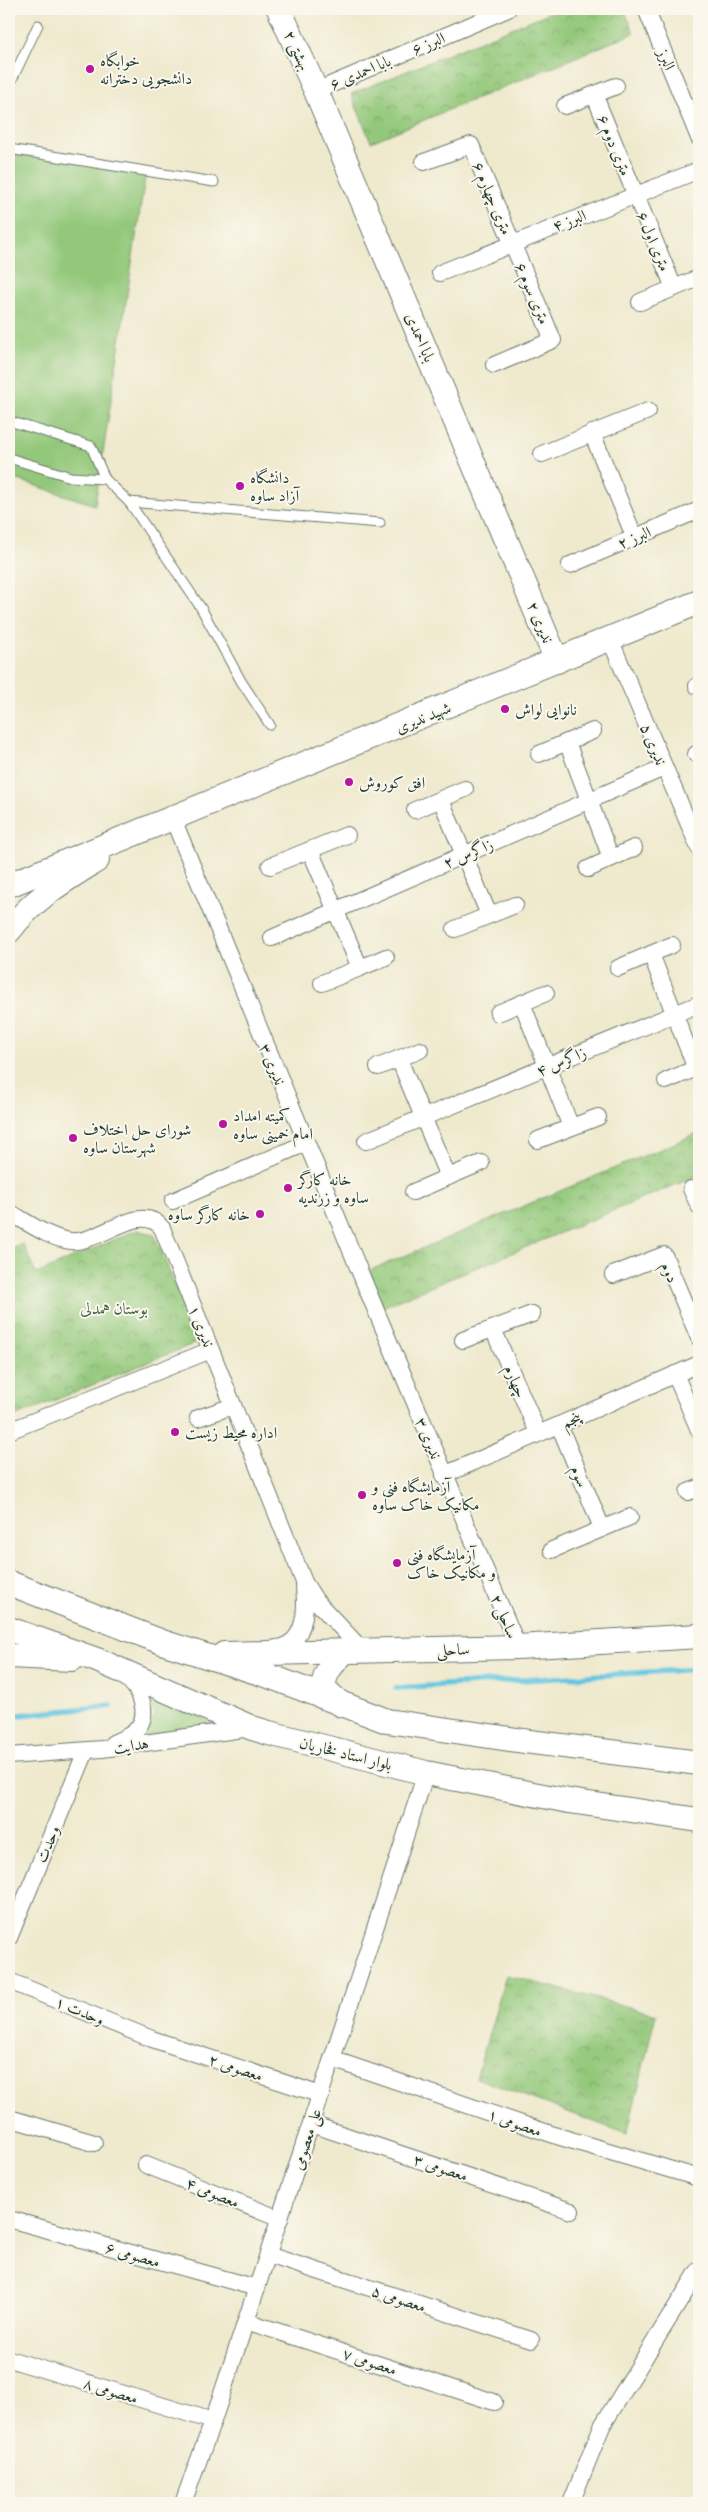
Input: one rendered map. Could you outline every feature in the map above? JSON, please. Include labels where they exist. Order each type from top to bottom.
[{"type":"street","name":"بهشتی ۲","points":[[279,9],[316,91]]},
{"type":"street","name":"البرز ۶","points":[[403,54],[508,9]]},
{"type":"street","name":"البرز","points":[[646,9],[694,111],[699,138]]},
{"type":"street","name":"بابا احمدی ۶","points":[[316,91],[403,54]]},
{"type":"street","points":[[564,106],[616,86]]},
{"type":"street","name":"بابا احمدی","points":[[316,91],[525,584]]},
{"type":"street","name":"۶ متری دوم","points":[[594,94],[635,195]]},
{"type":"street","name":"۶ متری چهارم","points":[[424,162],[471,145],[512,242]]},
{"type":"street","name":"البرز ۴","points":[[440,273],[512,242],[699,170]]},
{"type":"street","name":"۶ متری اول","points":[[635,195],[674,288]]},
{"type":"street","name":"۶ متری سوم","points":[[494,364],[553,340],[512,242]]},
{"type":"street","points":[[640,302],[696,279]]},
{"type":"street","points":[[542,454],[648,410]]},
{"type":"street","points":[[592,434],[634,536]]},
{"type":"street","name":"البرز ۲","points":[[570,565],[634,536],[699,510]]},
{"type":"street","name":"ندیری ۲","points":[[525,584],[557,661]]},
{"type":"street","name":"شهید ندیری","points":[[9,885],[699,602]]},
{"type":"street","name":"ندیری ۵","points":[[610,639],[699,848]]},
{"type":"street","points":[[539,754],[593,731]]},
{"type":"street","points":[[567,742],[611,858]]},
{"type":"street","name":"زاگرس ۲","points":[[272,938],[664,768]]},
{"type":"street","points":[[415,810],[465,789]]},
{"type":"street","points":[[441,800],[489,915]]},
{"type":"street","name":"ندیری ۳","points":[[173,819],[444,1475]]},
{"type":"street","name":"شهید ندیری","points":[[9,931],[23,912],[44,893],[145,829]]},
{"type":"street","points":[[270,866],[347,835]]},
{"type":"street","points":[[588,869],[634,848]]},
{"type":"street","points":[[310,850],[360,968]]},
{"type":"street","points":[[455,929],[515,904]]},
{"type":"street","points":[[618,968],[672,945]]},
{"type":"street","points":[[650,954],[698,1068],[666,1082]]},
{"type":"street","points":[[322,984],[386,957]]},
{"type":"street","points":[[498,1013],[546,993]]},
{"type":"street","points":[[522,1003],[571,1127]]},
{"type":"street","name":"زاگرس ۴","points":[[366,1141],[699,1004]]},
{"type":"street","points":[[378,1067],[420,1050]]},
{"type":"street","points":[[399,1059],[448,1177]]},
{"type":"street","points":[[538,1140],[598,1117]]},
{"type":"street","points":[[173,1201],[306,1143]]},
{"type":"street","points":[[413,1192],[482,1163]]},
{"type":"street","points":[[691,1189],[699,1206]]},
{"type":"street","name":"ندیری ۱","points":[[9,1212],[52,1236],[68,1241],[84,1240],[133,1220],[149,1218],[156,1220],[162,1228],[304,1582]]},
{"type":"street","name":"دوم","points":[[612,1275],[664,1255],[699,1338]]},
{"type":"street","points":[[463,1340],[532,1314]]},
{"type":"street","name":"چهارم","points":[[493,1329],[538,1433]]},
{"type":"street","points":[[9,1431],[211,1350]]},
{"type":"street","name":"پنجم","points":[[444,1475],[699,1364]]},
{"type":"street","points":[[675,1374],[699,1430]]},
{"type":"street","points":[[198,1418],[233,1406]]},
{"type":"street","name":"سوم","points":[[559,1425],[602,1528]]},
{"type":"street","name":"ساحلی ۲","points":[[444,1475],[518,1647]]},
{"type":"street","points":[[552,1550],[630,1517]]},
{"type":"street","points":[[304,1582],[354,1652],[330,1666],[324,1678],[324,1689],[343,1706]]},
{"type":"street","points":[[253,1654],[288,1645],[299,1632],[306,1610],[304,1582]]},
{"type":"street","points":[[9,1583],[162,1642],[207,1654],[387,1721],[697,1764]]},
{"type":"street","name":"بلوار استاد فخاریان","points":[[9,1629],[104,1664],[252,1728],[426,1773],[568,1801],[699,1820]]},
{"type":"street","name":"ساحلی","points":[[207,1654],[518,1647],[699,1636]]},
{"type":"street","points":[[9,1656],[104,1664],[131,1681],[141,1696],[144,1716],[135,1731],[102,1749]]},
{"type":"street","name":"هدایت","points":[[9,1756],[86,1751],[252,1728]]},
{"type":"street","name":"وحدت","points":[[9,1938],[86,1751]]},
{"type":"street","name":"علی معصومی","points":[[183,2503],[213,2420],[280,2219],[426,1773]]},
{"type":"street","points":[[670,1816],[699,1812]]},
{"type":"street","name":"وحدت ۱","points":[[9,1980],[152,2039]]},
{"type":"street","name":"معصومی ۲","points":[[152,2039],[321,2094]]},
{"type":"street","name":"معصومی ۱","points":[[332,2059],[557,2136],[699,2178]]},
{"type":"street","points":[[9,2118],[94,2143]]},
{"type":"street","name":"معصومی ۳","points":[[311,2124],[570,2211]]},
{"type":"street","name":"معصومی ۴","points":[[146,2165],[280,2219]]},
{"type":"street","name":"معصومی ۶","points":[[9,2219],[257,2288]]},
{"type":"street","name":"معصومی ۵","points":[[268,2255],[531,2340]]},
{"type":"street","points":[[571,2503],[602,2426],[695,2285],[699,2270]]},
{"type":"street","name":"معصومی ۷","points":[[246,2321],[494,2402]]},
{"type":"street","name":"معصومی ۸","points":[[9,2359],[213,2420]]},
{"type":"lane","points":[[9,86],[38,25]]},
{"type":"lane","points":[[9,149],[214,182]]},
{"type":"lane","points":[[9,421],[91,446],[105,479],[129,502],[201,608],[241,681],[270,725]]},
{"type":"lane","points":[[9,458],[71,477],[105,479]]},
{"type":"lane","points":[[129,502],[380,523]]},
{"type":"green space","points":[[558,9],[624,9],[634,33],[371,142],[351,94]]},
{"type":"green space","points":[[9,153],[146,171],[95,505],[9,477]]},
{"type":"green space","points":[[699,1133],[699,1175],[375,1310],[361,1274]]},
{"type":"green space","name":"بوستان همدلی","points":[[137,1230],[155,1236],[198,1342],[9,1419],[9,1250],[23,1244],[36,1274]]},
{"type":"green space","points":[[147,1693],[217,1725],[141,1738],[155,1717]]},
{"type":"green space","points":[[506,1975],[656,2014],[627,2134],[476,2078]]},
{"type":"waterway","points":[[396,1688],[699,1669]]},
{"type":"waterway","points":[[9,1716],[111,1706]]},
{"type":"place","name":"خوابگاه دانشجویی دخترانه","points":[[90,69]]},
{"type":"place","name":"دانشگاه آزاد ساوه","points":[[240,486]]},
{"type":"place","name":"نانوایی لواش","points":[[505,709]]},
{"type":"place","name":"افق کوروش","points":[[349,782]]},
{"type":"place","name":"کمیته امداد امام خمینی ساوه","points":[[223,1124]]},
{"type":"place","name":"شورای حل اختلاف شهرستان ساوه","points":[[73,1138]]},
{"type":"place","name":"خانه کارگر ساوه و زرندیه","points":[[288,1188]]},
{"type":"place","name":"خانه کارگر ساوه","points":[[260,1214]]},
{"type":"place","name":"اداره محیط زیست","points":[[175,1432]]},
{"type":"place","name":"آزمایشگاه فنی و مکانیک خاک ساوه","points":[[362,1495]]},
{"type":"place","name":"آزمایشگاه فنی و مکانیک خاک","points":[[397,1563]]}]
